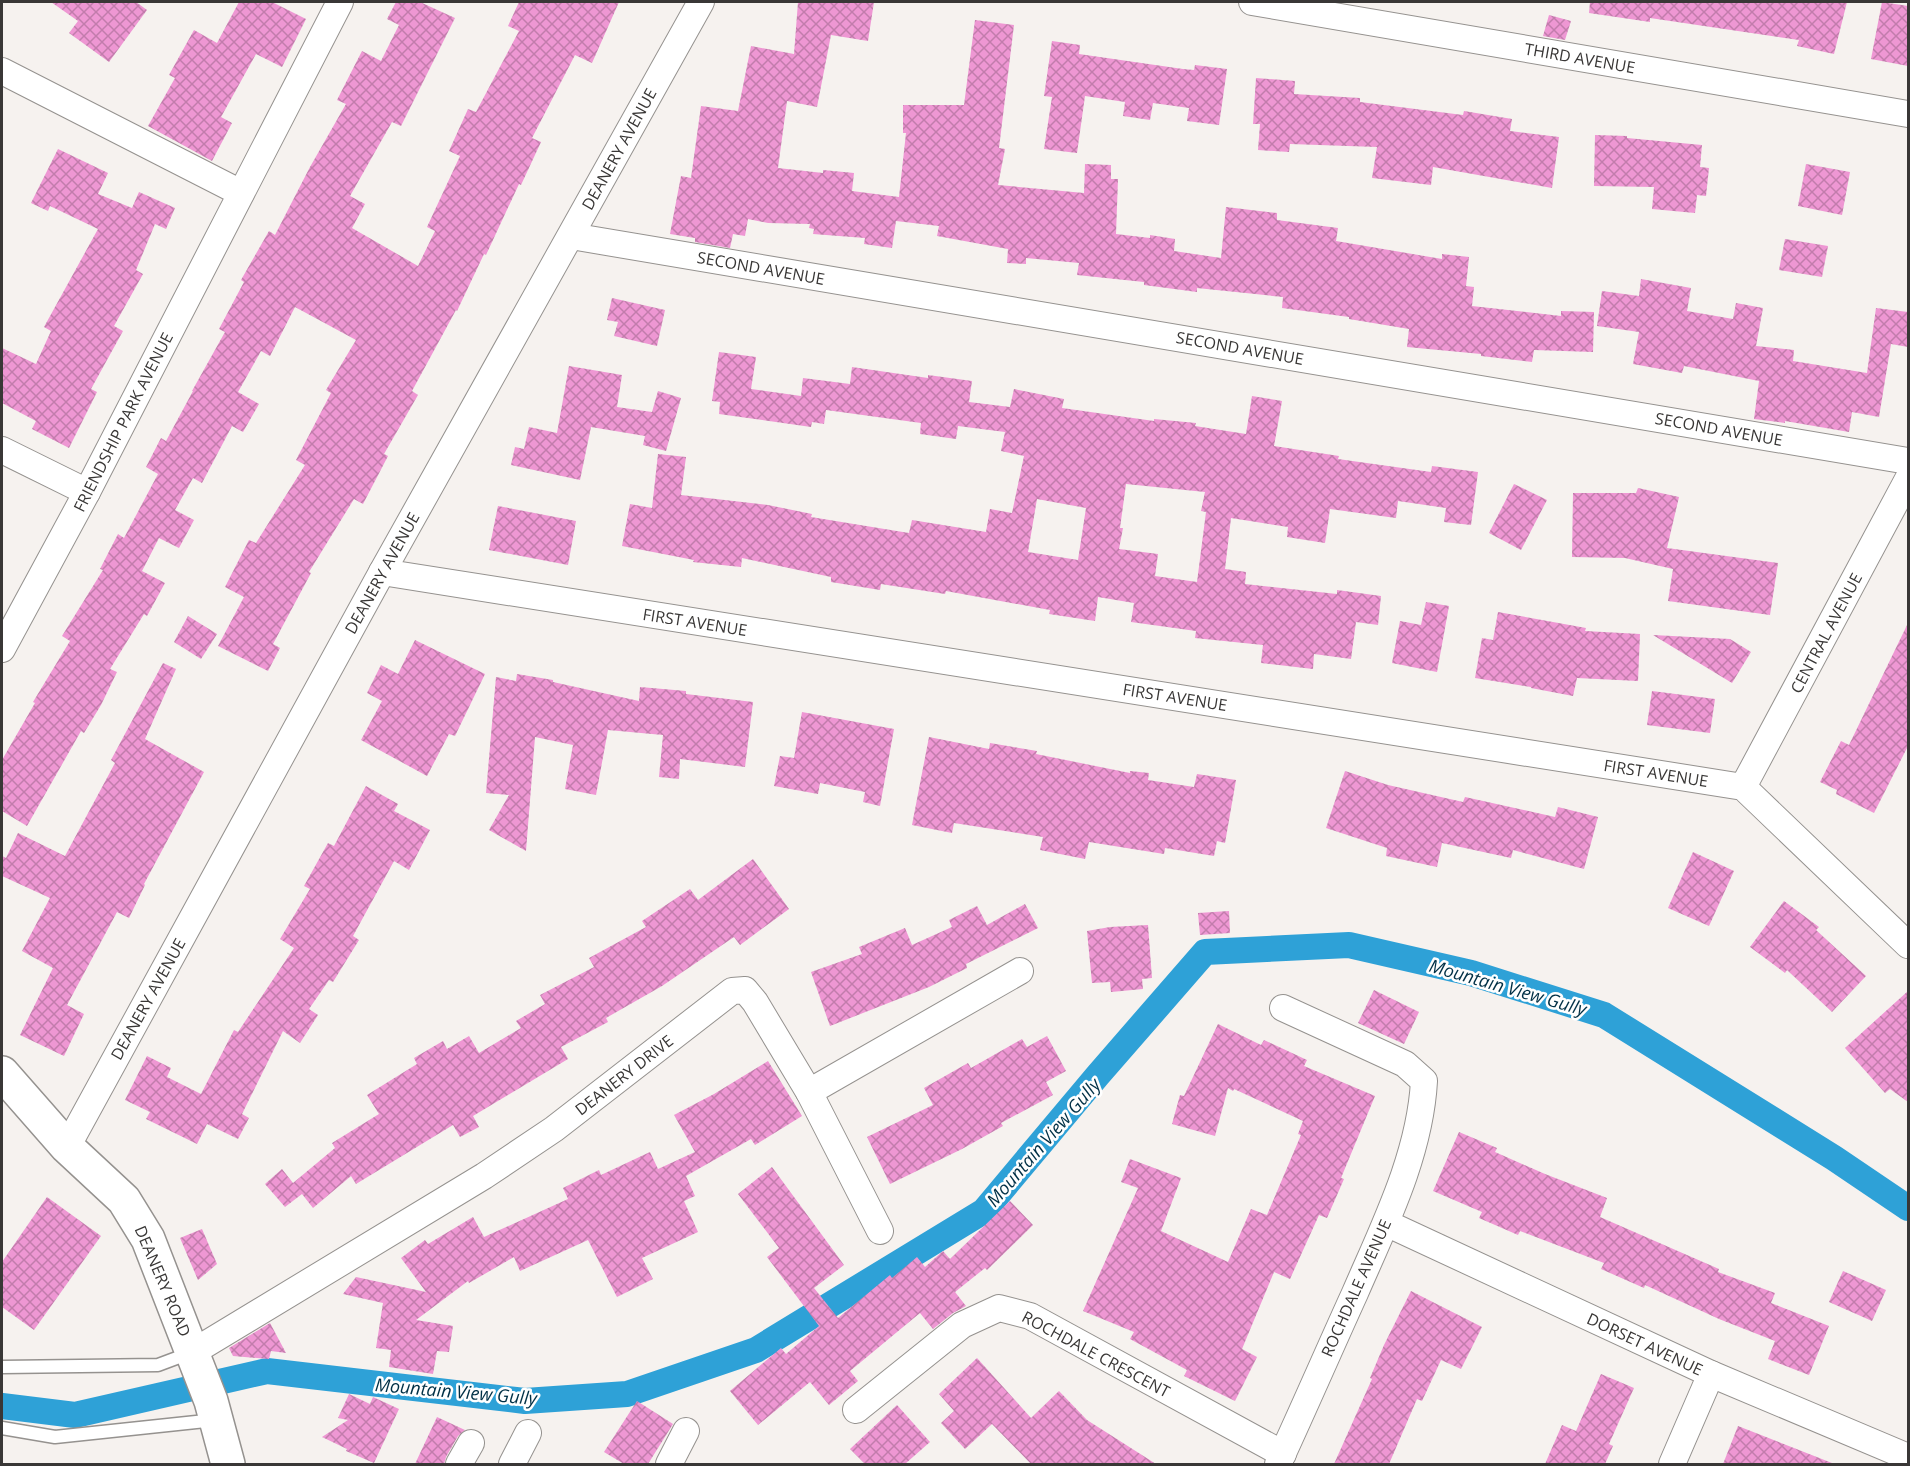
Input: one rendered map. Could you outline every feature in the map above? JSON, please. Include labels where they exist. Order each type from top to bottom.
[{"type":"street","name":"FRIENDSHIP PARK AVENUE","points":[[2,649],[87,492],[340,2]]},
{"type":"street","name":"DEANERY AVENUE","points":[[68,1147],[382,573],[701,2]]},
{"type":"street","name":"THIRD AVENUE","points":[[1252,2],[1908,114]]},
{"type":"street","points":[[2,71],[241,193]]},
{"type":"street","name":"SECOND AVENUE","points":[[571,236],[1908,460]]},
{"type":"street","points":[[2,450],[87,492]]},
{"type":"street","name":"CENTRAL AVENUE","points":[[1743,787],[1908,479]]},
{"type":"street","name":"FIRST AVENUE","points":[[382,573],[1743,787]]},
{"type":"street","points":[[1743,787],[1908,945]]},
{"type":"street","points":[[880,1231],[809,1092],[1020,972]]},
{"type":"street","name":"DEANERY DRIVE","points":[[193,1352],[484,1176],[554,1129],[732,991],[745,990],[755,1002],[809,1092]]},
{"type":"street","name":"ROCHDALE AVENUE","points":[[1280,1459],[1386,1223],[1408,1163],[1423,1108],[1424,1081],[1405,1064],[1283,1008]]},
{"type":"street","name":"DEANERY ROAD","points":[[2,1073],[68,1147],[124,1200],[148,1239],[211,1402],[228,1464]]},
{"type":"street","name":"DORSET AVENUE","points":[[1386,1223],[1712,1374],[1908,1457]]},
{"type":"street","name":"ROCHDALE CRESCENT","points":[[856,1410],[962,1325],[999,1308],[1030,1316],[1280,1459]]},
{"type":"street","points":[[1672,1464],[1712,1374]]},
{"type":"street","points":[[669,1464],[686,1431]]},
{"type":"street","points":[[512,1464],[528,1433]]},
{"type":"lane","points":[[2,1367],[158,1365],[193,1352]]},
{"type":"lane","points":[[2,1428],[55,1437],[211,1402]]},
{"type":"building","points":[[51,2],[136,2],[147,10],[109,62],[69,33],[78,21]]},
{"type":"building","points":[[239,2],[272,2],[306,19],[282,67],[256,54],[221,117],[232,123],[212,161],[148,126],[175,78],[169,75],[194,30],[217,43]]},
{"type":"building","points":[[396,2],[420,2],[455,18],[401,126],[392,122],[350,196],[365,204],[352,228],[418,266],[435,231],[427,227],[460,156],[449,151],[468,109],[476,112],[519,31],[508,26],[519,2],[619,2],[592,63],[575,55],[532,138],[541,142],[521,185],[519,184],[457,311],[412,391],[418,395],[384,454],[388,456],[363,504],[354,499],[309,572],[311,573],[273,644],[280,648],[268,671],[218,646],[244,597],[225,587],[249,540],[256,543],[305,465],[296,460],[331,393],[326,390],[356,340],[295,307],[270,356],[261,351],[238,392],[259,404],[243,432],[232,426],[202,483],[193,478],[175,510],[194,520],[179,548],[159,538],[142,571],[165,583],[147,616],[144,614],[110,669],[117,672],[101,705],[84,733],[81,731],[27,826],[2,811],[2,760],[35,703],[33,702],[70,641],[62,636],[103,570],[100,569],[118,534],[124,538],[158,474],[146,467],[161,438],[166,441],[225,332],[219,329],[244,282],[241,280],[269,231],[275,235],[346,104],[337,100],[362,51],[381,61],[399,25],[387,19]]},
{"type":"building","points":[[798,2],[874,2],[868,41],[831,35],[817,107],[787,101],[778,168],[823,173],[823,170],[854,173],[852,191],[899,197],[906,133],[903,133],[903,105],[964,105],[975,20],[1014,25],[999,148],[1005,149],[998,185],[1084,193],[1085,164],[1111,165],[1111,179],[1118,179],[1116,234],[1150,238],[1150,235],[1175,239],[1174,251],[1221,258],[1226,207],[1277,213],[1277,220],[1338,228],[1336,241],[1442,259],[1442,254],[1469,257],[1466,286],[1474,287],[1472,306],[1561,316],[1561,311],[1594,312],[1593,352],[1534,350],[1532,362],[1481,356],[1481,354],[1407,347],[1409,329],[1349,319],[1349,317],[1282,308],[1283,297],[1197,288],[1197,292],[1144,285],[1144,282],[1077,275],[1079,263],[1026,258],[1026,264],[1007,263],[1008,249],[937,236],[939,226],[896,221],[892,248],[864,244],[865,238],[813,234],[814,229],[809,228],[810,224],[768,223],[748,219],[745,236],[733,234],[730,248],[695,242],[695,238],[670,234],[681,176],[691,178],[701,106],[738,111],[751,46],[794,54]]},
{"type":"building","points":[[1590,2],[1847,2],[1834,54],[1797,46],[1799,40],[1650,18],[1650,22],[1589,13]]},
{"type":"building","points":[[1882,2],[1908,6],[1908,66],[1871,59]]},
{"type":"building","points":[[1549,15],[1571,21],[1565,40],[1543,36]]},
{"type":"building","points":[[1052,41],[1080,45],[1079,54],[1183,69],[1194,70],[1195,65],[1227,69],[1219,125],[1187,121],[1189,108],[1153,103],[1150,120],[1123,116],[1125,102],[1085,96],[1077,153],[1044,149],[1052,97],[1044,96]]},
{"type":"building","points":[[1256,78],[1295,81],[1294,94],[1360,98],[1360,102],[1463,115],[1464,111],[1512,119],[1510,131],[1559,137],[1552,188],[1433,167],[1431,185],[1372,178],[1377,147],[1290,144],[1289,152],[1258,150],[1260,124],[1253,124]]},
{"type":"building","points":[[1595,135],[1627,136],[1627,138],[1702,145],[1700,167],[1709,168],[1706,196],[1697,195],[1695,213],[1652,209],[1654,187],[1594,186]]},
{"type":"building","points":[[58,149],[108,173],[98,194],[132,208],[139,192],[175,208],[166,229],[155,224],[136,270],[143,274],[114,326],[123,331],[91,389],[97,392],[69,448],[32,429],[36,421],[2,403],[2,348],[36,364],[51,331],[44,327],[98,229],[50,206],[48,211],[31,203]]},
{"type":"building","points":[[1806,164],[1850,172],[1842,215],[1798,206]]},
{"type":"building","points":[[1785,239],[1828,246],[1822,277],[1779,270]]},
{"type":"building","points":[[1641,279],[1691,288],[1687,311],[1733,319],[1736,303],[1763,308],[1756,346],[1794,350],[1793,361],[1867,373],[1876,308],[1908,312],[1908,347],[1891,344],[1879,417],[1852,412],[1849,432],[1785,421],[1785,423],[1754,419],[1759,381],[1684,366],[1682,373],[1633,364],[1639,332],[1597,326],[1602,291],[1639,296]]},
{"type":"building","points":[[612,298],[665,310],[657,346],[614,336],[618,322],[607,320]]},
{"type":"building","points":[[719,352],[756,357],[751,389],[801,396],[803,378],[850,384],[852,367],[928,378],[928,375],[972,381],[969,402],[1010,407],[1014,389],[1064,399],[1062,408],[1154,421],[1154,419],[1196,423],[1195,426],[1246,434],[1252,396],[1282,401],[1274,446],[1339,456],[1338,459],[1431,472],[1432,466],[1478,472],[1471,525],[1444,522],[1446,508],[1398,501],[1396,518],[1330,509],[1325,543],[1287,537],[1288,527],[1231,518],[1225,569],[1246,572],[1245,584],[1337,594],[1337,590],[1381,596],[1378,625],[1356,622],[1351,659],[1314,654],[1313,669],[1261,663],[1263,645],[1195,638],[1196,631],[1131,622],[1134,603],[1098,597],[1095,621],[1049,614],[1050,610],[946,591],[945,594],[881,584],[880,590],[831,582],[831,577],[742,558],[741,567],[693,562],[694,560],[622,546],[630,504],[652,508],[658,454],[686,457],[681,495],[768,505],[812,514],[811,517],[909,533],[912,520],[986,532],[990,509],[1012,513],[1024,456],[1001,451],[1005,432],[958,426],[956,439],[920,434],[921,423],[826,410],[824,424],[812,422],[811,427],[719,414],[720,402],[712,401]],"holes":[[[1126,484],[1205,492],[1201,511],[1206,512],[1197,582],[1155,576],[1158,554],[1119,549]],[[1037,499],[1086,508],[1078,560],[1028,552]]]},
{"type":"building","points":[[569,366],[622,375],[617,407],[652,412],[658,391],[681,398],[666,451],[643,445],[645,436],[591,427],[580,480],[511,465],[515,447],[524,449],[529,427],[557,433]]},
{"type":"building","points":[[1514,484],[1547,500],[1521,550],[1489,533]]},
{"type":"building","points":[[1638,488],[1679,497],[1667,548],[1778,563],[1770,615],[1668,601],[1673,569],[1625,558],[1572,557],[1573,493],[1636,493]]},
{"type":"building","points":[[498,506],[576,521],[568,565],[489,550]]},
{"type":"building","points":[[1426,602],[1449,606],[1437,672],[1392,663],[1400,621],[1421,625]]},
{"type":"building","points":[[1498,612],[1586,628],[1585,631],[1640,634],[1638,681],[1577,678],[1573,696],[1475,678],[1482,638],[1493,640]]},
{"type":"building","points":[[188,616],[217,634],[201,659],[174,642]]},
{"type":"building","points":[[1908,623],[1908,746],[1874,813],[1836,794],[1837,790],[1820,782],[1841,741],[1849,745]]},
{"type":"building","points":[[1653,635],[1730,639],[1751,652],[1732,683]]},
{"type":"building","points":[[415,640],[485,674],[455,736],[449,734],[427,776],[361,740],[382,701],[367,693],[381,665],[398,674]]},
{"type":"building","points":[[163,663],[176,669],[145,739],[204,772],[144,884],[129,918],[117,912],[67,1005],[84,1014],[64,1056],[20,1035],[53,968],[22,951],[50,898],[2,876],[2,856],[6,858],[18,833],[65,856],[115,763],[111,760]]},
{"type":"building","points":[[517,674],[553,680],[553,682],[639,701],[640,687],[686,691],[686,694],[753,702],[745,767],[680,759],[679,779],[659,777],[663,735],[608,730],[596,795],[565,789],[573,745],[535,737],[526,851],[489,830],[509,795],[486,793],[496,677],[516,681]]},
{"type":"building","points":[[1652,691],[1715,699],[1710,733],[1647,725]]},
{"type":"building","points":[[802,712],[894,729],[880,806],[863,802],[865,792],[820,783],[818,794],[774,786],[780,756],[794,758]]},
{"type":"building","points":[[929,737],[989,749],[990,743],[1037,751],[1036,754],[1130,773],[1130,771],[1149,773],[1148,780],[1194,787],[1197,774],[1236,780],[1225,843],[1217,841],[1214,856],[1165,848],[1164,854],[1089,842],[1085,859],[1040,850],[1043,837],[954,823],[952,833],[912,825]]},
{"type":"building","points":[[1345,771],[1388,785],[1463,802],[1465,797],[1555,817],[1558,807],[1598,817],[1584,869],[1513,850],[1511,858],[1442,843],[1437,867],[1386,856],[1387,848],[1326,828]]},
{"type":"building","points":[[366,786],[398,804],[394,811],[430,830],[409,870],[394,861],[353,936],[359,940],[333,982],[329,980],[309,1009],[318,1015],[300,1043],[283,1031],[242,1114],[249,1118],[238,1139],[207,1124],[197,1144],[146,1119],[150,1112],[125,1100],[147,1056],[171,1068],[167,1077],[201,1094],[234,1030],[238,1032],[294,948],[280,939],[310,889],[304,886],[328,843],[334,846]]},
{"type":"building","points":[[1693,852],[1734,871],[1709,926],[1668,908]]},
{"type":"building","points":[[753,859],[789,909],[740,945],[734,937],[662,986],[606,1018],[608,1022],[561,1047],[568,1059],[473,1116],[479,1127],[460,1137],[453,1125],[356,1184],[351,1176],[313,1208],[302,1194],[285,1207],[265,1184],[282,1169],[293,1183],[335,1148],[332,1143],[379,1114],[367,1095],[417,1064],[414,1058],[443,1041],[447,1049],[469,1036],[479,1053],[521,1028],[516,1021],[545,1004],[540,995],[594,967],[589,958],[646,927],[642,921],[690,889],[698,900]]},
{"type":"building","points":[[1784,901],[1819,927],[1816,930],[1866,976],[1832,1012],[1787,970],[1785,973],[1750,947]]},
{"type":"building","points":[[1025,904],[1038,928],[966,964],[967,968],[929,987],[830,1026],[811,972],[862,954],[859,947],[905,928],[912,945],[952,927],[949,920],[977,906],[987,925]]},
{"type":"building","points":[[1229,911],[1230,933],[1200,935],[1198,913]]},
{"type":"building","points":[[1148,925],[1152,978],[1142,979],[1143,989],[1111,992],[1110,982],[1092,983],[1087,931]]},
{"type":"building","points":[[1374,990],[1419,1012],[1404,1044],[1358,1023]]},
{"type":"building","points":[[1908,991],[1908,1102],[1890,1089],[1885,1093],[1845,1048]]},
{"type":"building","points":[[1218,1024],[1261,1045],[1264,1040],[1307,1060],[1304,1066],[1375,1096],[1327,1218],[1319,1215],[1290,1279],[1274,1272],[1242,1349],[1257,1357],[1235,1401],[1184,1376],[1187,1370],[1130,1339],[1134,1332],[1083,1311],[1138,1188],[1121,1182],[1130,1159],[1181,1178],[1161,1231],[1228,1262],[1251,1209],[1267,1215],[1301,1135],[1298,1134],[1303,1121],[1228,1088],[1215,1136],[1172,1124],[1180,1095],[1184,1096]]},
{"type":"building","points":[[1047,1036],[1066,1071],[1046,1082],[1053,1095],[1001,1123],[1003,1126],[962,1149],[890,1184],[867,1137],[933,1105],[924,1088],[968,1063],[971,1068],[1022,1039],[1027,1047]]},
{"type":"building","points":[[768,1061],[802,1116],[755,1145],[751,1139],[686,1176],[695,1196],[684,1201],[698,1232],[642,1258],[653,1279],[617,1297],[588,1240],[520,1271],[514,1257],[469,1283],[468,1281],[416,1320],[453,1326],[449,1352],[437,1351],[433,1374],[389,1367],[391,1350],[376,1348],[383,1303],[343,1294],[356,1277],[426,1292],[401,1258],[425,1240],[428,1244],[473,1217],[484,1237],[568,1199],[563,1188],[599,1170],[601,1175],[650,1152],[658,1169],[695,1152],[674,1115]]},
{"type":"building","points":[[1459,1132],[1497,1148],[1495,1152],[1607,1198],[1600,1217],[1719,1269],[1718,1272],[1775,1293],[1771,1303],[1829,1326],[1809,1375],[1768,1359],[1775,1341],[1719,1319],[1645,1285],[1644,1288],[1601,1269],[1604,1263],[1520,1231],[1518,1235],[1479,1218],[1482,1212],[1433,1191]]},
{"type":"building","points":[[772,1167],[844,1265],[814,1288],[838,1318],[890,1275],[892,1278],[917,1257],[925,1267],[943,1251],[950,1259],[1010,1201],[1033,1225],[987,1270],[985,1268],[955,1292],[966,1306],[933,1329],[920,1313],[850,1371],[858,1381],[829,1405],[810,1382],[758,1425],[730,1391],[781,1348],[786,1354],[819,1326],[767,1257],[779,1248],[738,1194]]},
{"type":"building","points":[[47,1197],[101,1236],[34,1330],[2,1307],[2,1262]]},
{"type":"building","points":[[202,1229],[217,1264],[198,1280],[180,1238]]},
{"type":"building","points":[[1843,1271],[1886,1290],[1872,1321],[1829,1302]]},
{"type":"building","points":[[1411,1291],[1482,1327],[1461,1369],[1441,1360],[1422,1401],[1417,1399],[1389,1464],[1334,1464],[1372,1379],[1370,1378],[1384,1345]]},
{"type":"building","points":[[270,1323],[286,1353],[271,1351],[269,1359],[233,1356],[229,1348]]},
{"type":"building","points":[[977,1358],[1031,1418],[1059,1391],[1087,1420],[1156,1464],[1031,1464],[992,1424],[965,1449],[941,1423],[954,1411],[939,1394]]},
{"type":"building","points":[[1601,1374],[1634,1388],[1609,1444],[1613,1446],[1605,1464],[1545,1464],[1562,1425],[1576,1431]]},
{"type":"building","points":[[349,1394],[370,1404],[373,1397],[399,1409],[374,1463],[322,1437],[348,1420],[338,1418]]},
{"type":"building","points":[[637,1401],[673,1424],[648,1464],[624,1464],[604,1452]]},
{"type":"building","points":[[897,1405],[930,1442],[905,1464],[865,1464],[850,1449]]},
{"type":"building","points":[[437,1417],[465,1430],[458,1436],[444,1464],[415,1464]]},
{"type":"building","points":[[1738,1426],[1832,1463],[1723,1464]]},
{"type":"waterway","name":"Mountain View Gully","points":[[2,1406],[75,1415],[267,1371],[525,1401],[627,1394],[756,1350],[984,1211],[1205,952],[1349,945],[1471,973],[1604,1015],[1834,1158],[1908,1208]]}]
